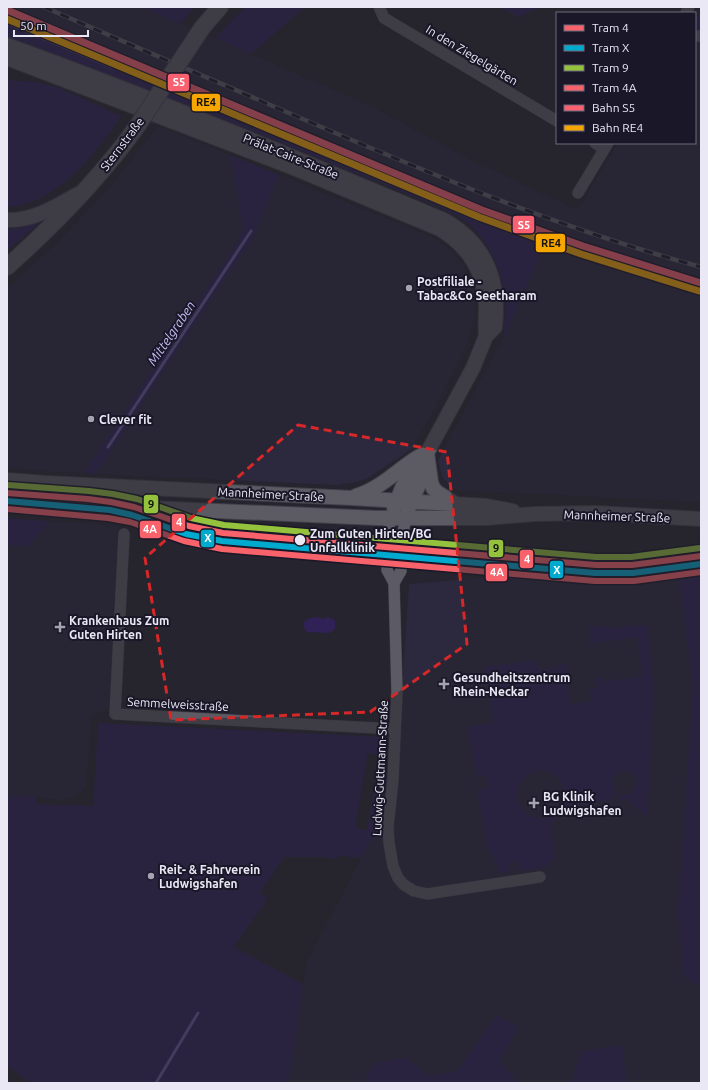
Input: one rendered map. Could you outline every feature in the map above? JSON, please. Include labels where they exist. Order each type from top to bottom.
[{"type":"main road","name":"Sternstraße","points":[[7,267],[42,235],[84,191],[123,146],[202,28],[220,7]]},
{"type":"street","name":"In den Ziegelgärten","points":[[379,7],[384,18],[556,120]]},
{"type":"street","name":"Prälat-Caire-Straße","points":[[7,45],[54,62],[208,129]]},
{"type":"street","name":"Prälat-Caire-Straße","points":[[7,58],[208,129],[444,220],[458,228],[470,238],[490,270],[495,293],[495,327],[486,336],[473,368],[425,458],[396,501],[391,518]]},
{"type":"street","points":[[7,69],[49,74]]},
{"type":"street","points":[[578,193],[606,146]]},
{"type":"street","points":[[7,220],[14,220],[39,214],[84,191]]},
{"type":"street","name":"Prälat-Caire-Straße","points":[[406,518],[425,458]]},
{"type":"street","points":[[352,498],[366,493],[425,458],[433,488],[456,505]]},
{"type":"street","name":"Mannheimer Straße","points":[[7,480],[352,498],[456,505],[487,512]]},
{"type":"street","name":"Mannheimer Straße","points":[[7,502],[391,518],[487,512],[534,514],[596,513],[701,519]]},
{"type":"street","name":"Ludwig-Guttmann-Straße","points":[[391,518],[388,531],[387,570],[394,583],[397,692],[393,780],[388,827],[393,866],[398,878],[404,885],[414,891],[427,894],[540,878]]},
{"type":"street","name":"Ludwig-Guttmann-Straße","points":[[394,583],[401,571],[403,532],[406,518]]},
{"type":"street","name":"Semmelweisstraße","points":[[124,534],[115,714],[395,729]]},
{"type":"highlighted area","points":[[298,425],[447,452],[467,644],[370,712],[171,720],[145,558]]},
{"type":"shaded area","points":[[7,7],[142,7],[373,107],[474,162],[578,210],[617,144],[696,144],[696,42],[701,42],[701,502],[456,490],[450,486],[442,477],[438,460],[504,337],[546,240],[231,110],[7,15]]},
{"type":"shaded area","points":[[142,7],[194,7],[181,24]]},
{"type":"shaded area","points":[[246,7],[305,7],[251,54],[216,38]]},
{"type":"shaded area","points":[[499,7],[541,7],[518,17]]},
{"type":"shaded area","points":[[701,11],[701,32],[696,32],[696,19]]},
{"type":"shaded area","points":[[7,15],[231,110],[546,240],[504,337],[505,297],[496,263],[482,238],[476,230],[465,221],[434,205],[227,121],[33,46],[7,38]]},
{"type":"shaded area","points":[[7,80],[36,82],[59,88],[121,116],[100,146],[87,161],[58,187],[42,197],[25,204],[7,207]]},
{"type":"shaded area","points":[[158,126],[230,155],[243,228],[237,243],[84,473],[7,467],[7,289],[55,245],[107,191]]},
{"type":"shaded area","points":[[230,155],[279,175],[251,242],[212,298],[96,474],[84,473],[237,243],[243,228]]},
{"type":"shaded area","points":[[279,175],[432,237],[450,249],[464,266],[474,296],[475,312],[471,332],[466,346],[431,416],[412,448],[368,478],[357,482],[337,485],[96,474],[212,298],[251,242]]},
{"type":"shaded area","points":[[40,222],[7,251],[7,229]]},
{"type":"shaded area","points":[[7,518],[50,521],[28,546],[7,545]]},
{"type":"shaded area","name":"Krankenhaus Zum Guten Hirten","points":[[50,521],[118,526],[109,708],[91,716],[87,779],[85,787],[78,795],[66,800],[7,795],[7,545],[28,546]]},
{"type":"shaded area","points":[[701,563],[701,863],[699,908],[701,913],[701,987],[683,976],[678,911],[693,686],[676,566]]},
{"type":"shaded area","name":"BG Klinik Ludwigshafen","points":[[536,573],[678,574],[693,686],[678,911],[683,975],[701,987],[701,1083],[287,1083],[291,1069],[306,964],[377,828],[399,734],[409,584]]},
{"type":"shaded area","points":[[316,617],[324,619],[328,617],[335,621],[335,628],[330,633],[307,632],[304,626],[305,622],[309,618]]},
{"type":"shaded area","points":[[638,625],[647,626],[654,689],[647,817],[626,799],[617,800],[620,794],[624,795],[630,793],[636,785],[635,778],[631,773],[626,771],[621,772],[613,779],[613,785],[616,792],[612,800],[570,807],[559,812],[554,818],[551,832],[554,854],[549,864],[539,868],[519,871],[518,864],[515,862],[509,866],[510,872],[499,874],[496,862],[487,846],[477,789],[488,787],[486,776],[476,777],[468,726],[493,723],[485,667],[536,660],[539,671],[558,668],[558,665],[567,664],[569,677],[566,678],[570,704],[591,701],[590,689],[597,688],[596,678],[603,677],[604,682],[642,676],[637,637],[589,644],[590,626],[613,628]],"holes":[[[538,770],[549,772],[558,778],[562,785],[564,794],[563,803],[558,811],[551,816],[540,818],[534,817],[526,813],[517,800],[518,788],[525,777],[531,773]]]},
{"type":"shaded area","points":[[98,723],[382,737],[386,745],[384,755],[368,753],[355,828],[367,830],[376,776],[388,778],[377,828],[361,858],[338,856],[337,859],[324,857],[284,857],[260,893],[268,898],[234,947],[303,984],[291,1069],[287,1083],[31,1083],[7,1066],[7,795],[36,797],[37,804],[93,806]]},
{"type":"shaded area","points":[[497,1015],[518,1027],[500,1061],[517,1083],[364,1083],[375,1063],[406,1058],[429,1076],[456,1072]]},
{"type":"shaded area","points":[[622,1045],[627,1083],[571,1083],[582,1051]]},
{"type":"waterway","name":"Mittelgraben","points":[[7,23],[112,67]]},
{"type":"waterway","name":"Mittelgraben","points":[[108,447],[251,231]]},
{"type":"waterway","points":[[156,1083],[198,1013]]},
{"type":"railway","points":[[44,7],[354,141],[501,201],[600,236],[701,267]]},
{"type":"tram line","name":"9","points":[[8,485],[113,494],[137,499],[191,518],[224,525],[596,557],[631,557],[700,548]]},
{"type":"tram line","name":"4","points":[[7,493],[111,502],[134,507],[189,526],[223,533],[596,565],[632,565],[701,556]]},
{"type":"tram line","name":"X","points":[[7,501],[110,510],[132,515],[186,534],[222,541],[595,573],[633,573],[701,564]]},
{"type":"tram line","name":"4A","points":[[7,509],[108,518],[130,522],[184,541],[222,549],[595,581],[634,581],[701,572]]},
{"type":"rail line","name":"S5","points":[[7,10],[482,210],[583,246],[701,283]]},
{"type":"rail line","name":"RE4","points":[[7,19],[479,217],[581,254],[699,291]]},
{"type":"place","name":"Postfiliale - Tabac&Co Seetharam","points":[[409,288]]},
{"type":"place","name":"Clever fit","points":[[91,419]]},
{"type":"place","name":"Zum Guten Hirten/BG Unfallklinik","points":[[300,540]]},
{"type":"place","name":"Krankenhaus Zum Guten Hirten","points":[[60,627]]},
{"type":"place","name":"Gesundheitszentrum Rhein-Neckar","points":[[444,684]]},
{"type":"place","name":"BG Klinik Ludwigshafen","points":[[534,803]]},
{"type":"place","name":"Reit- & Fahrverein Ludwigshafen","points":[[151,876]]}]
